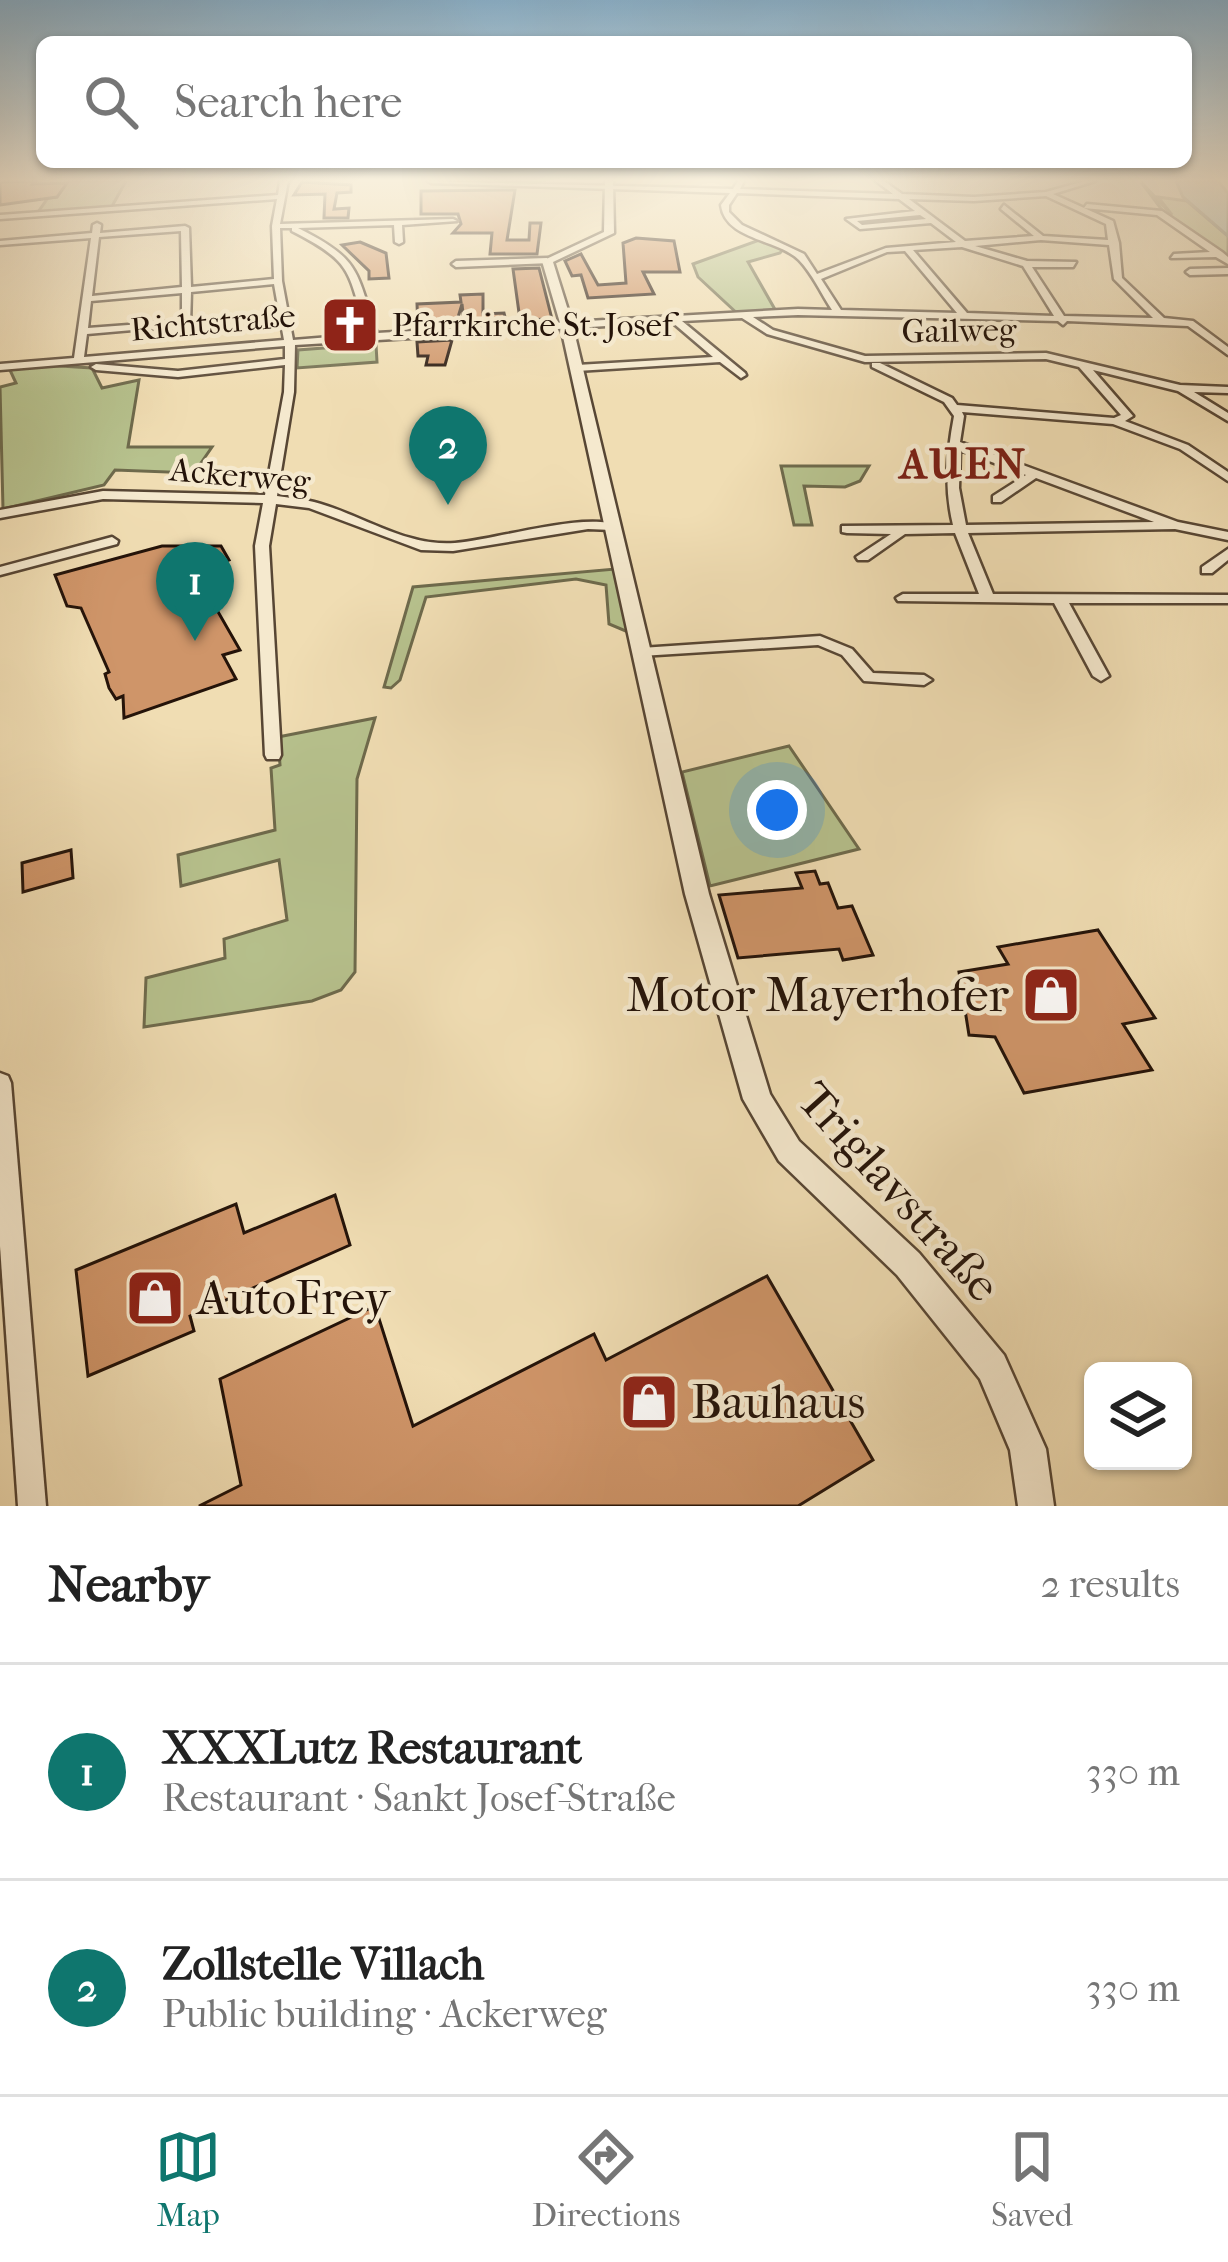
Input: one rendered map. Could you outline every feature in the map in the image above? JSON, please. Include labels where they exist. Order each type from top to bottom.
[{"type":"street","points":[[79,361],[94,251]]},
{"type":"street","points":[[83,331],[186,323],[185,251]]},
{"type":"street","points":[[273,754],[262,546],[289,392],[290,343],[278,281],[280,251]]},
{"type":"street","points":[[336,251],[355,269],[359,300],[374,336]]},
{"type":"street","points":[[456,264],[547,261],[569,251]]},
{"type":"street","points":[[791,251],[801,256],[838,311]]},
{"type":"street","points":[[817,278],[863,257],[891,251]]},
{"type":"street","points":[[910,251],[963,315]]},
{"type":"street","points":[[985,251],[1023,263],[1064,322]]},
{"type":"street","points":[[1116,251],[1118,279],[1161,321],[1185,321],[1228,352]]},
{"type":"street","points":[[1174,256],[1223,258]]},
{"type":"street","name":"Triglavstraße","points":[[547,261],[577,368],[697,894],[765,1116],[789,1151],[908,1264],[992,1367],[1028,1449],[1036,1506]]},
{"type":"street","points":[[981,263],[1073,264]]},
{"type":"street","points":[[1190,272],[1228,272]]},
{"type":"street","points":[[87,298],[278,281]]},
{"type":"street","name":"Richtstraße","points":[[0,367],[374,336],[838,311],[1064,322],[1161,321]]},
{"type":"street","name":"Gailweg","points":[[744,315],[770,332],[865,359],[1046,356],[1180,388],[1228,390]]},
{"type":"street","points":[[675,320],[740,375]]},
{"type":"street","points":[[1208,336],[1228,335]]},
{"type":"street","points":[[577,368],[722,359]]},
{"type":"street","points":[[865,359],[955,408],[1115,422],[1184,447],[1228,477]]},
{"type":"street","name":"Richtstraße","points":[[60,362],[156,374],[290,362]]},
{"type":"street","points":[[1080,363],[1126,409],[1128,416],[1115,422]]},
{"type":"street","name":"Gailweg","points":[[1180,388],[1228,418]]},
{"type":"street","points":[[955,408],[959,416],[949,481],[958,529],[986,595]]},
{"type":"street","points":[[954,444],[1175,525],[1228,536]]},
{"type":"street","points":[[997,500],[1032,476]]},
{"type":"street","name":"Ackerweg","points":[[0,514],[103,495],[270,499],[310,505],[421,546],[472,545],[588,524],[612,526]]},
{"type":"street","points":[[847,529],[1175,525]]},
{"type":"street","points":[[862,556],[899,534],[897,530]]},
{"type":"street","points":[[0,571],[112,541]]},
{"type":"street","points":[[1207,570],[1228,553]]},
{"type":"street","points":[[903,598],[1228,599]]},
{"type":"street","points":[[1059,598],[1101,676]]},
{"type":"street","points":[[641,652],[820,640],[847,652],[869,678],[924,680]]},
{"type":"street","points":[[0,1084],[32,1506]]},
{"type":"green space","points":[[728,251],[781,251],[748,262],[777,313],[739,315],[698,277],[693,264]]},
{"type":"green space","points":[[376,344],[377,362],[297,368],[298,350]]},
{"type":"green space","points":[[9,368],[92,368],[102,388],[139,380],[128,447],[212,447],[194,473],[115,470],[104,485],[3,509],[0,387],[16,383]]},
{"type":"green space","points":[[781,466],[869,466],[860,481],[845,487],[804,486],[812,525],[794,525]]},
{"type":"green space","points":[[615,569],[628,632],[609,624],[606,585],[576,579],[426,597],[400,680],[391,688],[384,687],[413,587]]},
{"type":"green space","points":[[375,718],[357,779],[355,972],[341,990],[312,1001],[144,1027],[146,978],[225,958],[224,939],[287,920],[279,860],[181,886],[178,855],[275,830],[271,768],[280,765],[278,737]]},
{"type":"green space","points":[[789,746],[859,849],[710,886],[682,772]]},
{"type":"building","points":[[349,251],[386,253],[389,278],[369,279],[369,271]]},
{"type":"building","points":[[490,251],[537,251],[537,254]]},
{"type":"building","points":[[624,251],[676,251],[680,272],[643,272],[654,294],[588,298],[581,275],[572,276],[565,261],[581,254],[598,285],[626,283]]},
{"type":"building","points":[[539,268],[552,319],[520,320],[513,269]]},
{"type":"building","points":[[483,294],[483,314],[504,313],[506,321],[464,324],[462,304],[456,324],[418,326],[417,304],[461,302],[460,295]]},
{"type":"building","points":[[452,340],[445,365],[426,365],[428,356],[418,356],[417,342]]},
{"type":"building","points":[[162,546],[221,546],[229,560],[165,584],[185,620],[217,610],[240,650],[223,655],[236,679],[124,718],[123,696],[116,699],[109,688],[105,674],[109,672],[81,608],[67,606],[55,575]]},
{"type":"building","points":[[71,850],[73,878],[23,892],[22,863]]},
{"type":"building","points":[[815,871],[820,884],[828,883],[838,908],[852,906],[873,955],[843,960],[839,949],[738,958],[719,895],[802,888],[796,873]]},
{"type":"building","name":"Motor Mayerhofer","points":[[1098,930],[1155,1018],[1123,1024],[1152,1070],[1024,1093],[995,1037],[969,1035],[959,972],[1008,964],[998,947]]},
{"type":"building","name":"AutoFrey","points":[[335,1195],[350,1245],[190,1316],[194,1331],[88,1376],[76,1270],[236,1204],[244,1233]]},
{"type":"building","name":"Bauhaus","points":[[767,1276],[873,1460],[798,1506],[199,1506],[241,1485],[220,1379],[375,1306],[413,1426],[594,1334],[606,1360]]},
{"type":"place","name":"Pfarrkirche St. Josef","points":[[350,325]]},
{"type":"place","name":"Zollstelle Villach","points":[[448,505]]},
{"type":"place","name":"XXXLutz Restaurant","points":[[195,641]]},
{"type":"place","name":"Motor Mayerhofer","points":[[1051,995]]},
{"type":"place","name":"AutoFrey","points":[[155,1298]]},
{"type":"place","name":"Bauhaus","points":[[649,1402]]},
{"type":"district","name":"AUEN","points":[[964,464]]}]
